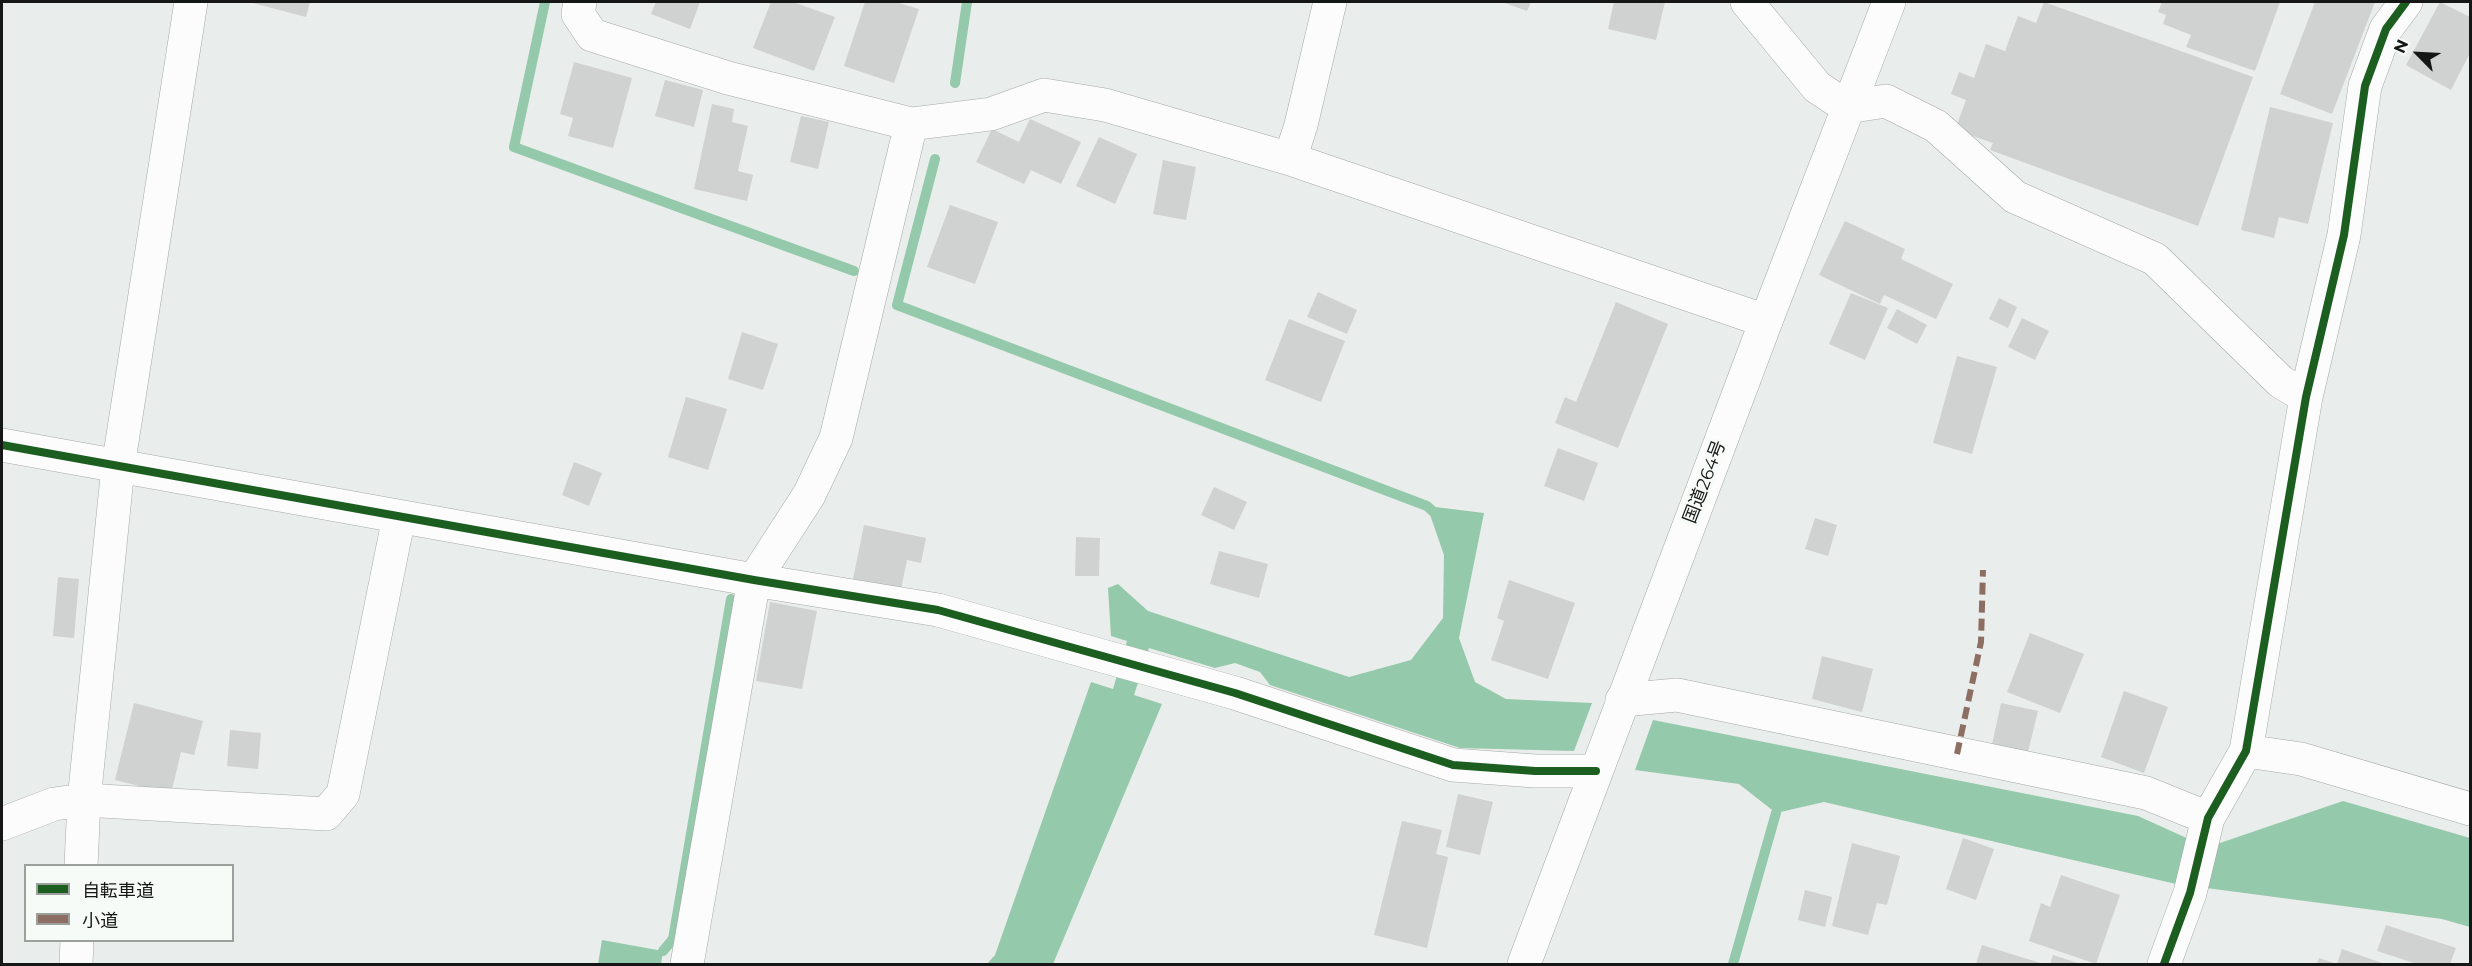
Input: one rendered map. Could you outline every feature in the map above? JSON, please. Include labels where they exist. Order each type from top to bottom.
[{"type":"main road","points":[[81,864],[84,800],[118,467],[191,2]]},
{"type":"main road","points":[[580,2],[578,14],[592,35],[728,78],[911,124],[991,114],[1044,95],[1105,105],[1290,159],[1766,321]]},
{"type":"main road","points":[[1290,159],[1301,125],[1330,2]]},
{"type":"main road","points":[[1747,2],[1817,87],[1847,107],[1886,101],[1936,126],[2015,197],[2155,259],[2281,382],[2306,397]]},
{"type":"main road","name":"国道264号","points":[[1524,964],[1622,700],[1889,2]]},
{"type":"main road","points":[[2164,964],[2190,893],[2206,825],[2246,750],[2306,397],[2344,235],[2365,86],[2386,29],[2406,2]]},
{"type":"main road","points":[[687,964],[754,580],[809,495],[836,438],[911,124]]},
{"type":"main road","points":[[2,445],[754,580],[938,610],[1235,693],[1454,765],[1534,771],[1596,771]]},
{"type":"main road","points":[[2,824],[54,804],[84,800],[326,814],[342,794],[399,517]]},
{"type":"main road","points":[[1622,700],[1677,695],[2146,793],[2206,825]]},
{"type":"main road","points":[[2246,750],[2301,759],[2470,809]]},
{"type":"main road","points":[[76,964],[77,942]]},
{"type":"shaded area","points":[[1427,506],[1484,513],[1459,638],[1475,682],[1506,699],[1592,703],[1574,751],[1460,748],[1270,685],[1260,672],[1235,663],[1215,668],[1149,648],[1134,695],[1162,704],[1053,964],[987,964],[995,955],[1091,682],[1113,689],[1127,641],[1111,636],[1108,588],[1118,584],[1148,611],[1349,677],[1411,660],[1443,618],[1444,555]]},
{"type":"shaded area","points":[[1653,720],[2138,816],[2191,840],[2220,843],[2343,801],[2470,838],[2470,927],[2442,919],[2176,884],[1824,802],[1776,813],[1739,784],[1635,770]]},
{"type":"shaded area","points":[[602,940],[663,951],[661,964],[598,964]]},
{"type":"building","points":[[249,2],[310,2],[306,17]]},
{"type":"building","points":[[656,2],[700,2],[690,29],[651,14]]},
{"type":"building","points":[[771,2],[793,2],[835,17],[814,71],[753,48]]},
{"type":"building","points":[[865,2],[895,2],[919,9],[894,83],[844,66]]},
{"type":"building","points":[[1502,2],[1531,2],[1527,11]]},
{"type":"building","points":[[1614,2],[1665,2],[1656,40],[1608,29]]},
{"type":"building","points":[[2044,2],[2253,77],[2198,226],[1990,150],[1993,143],[1955,130],[1966,100],[1951,94],[1959,72],[1974,78],[1986,44],[2005,51],[2018,16],[2036,23]]},
{"type":"building","points":[[2162,2],[2280,2],[2255,71],[2186,47],[2191,35],[2163,24],[2166,15],[2158,12]]},
{"type":"building","points":[[2315,2],[2375,2],[2332,114],[2280,94]]},
{"type":"building","points":[[2440,2],[2470,17],[2470,53],[2451,90],[2406,65]]},
{"type":"building","points":[[574,62],[632,78],[613,148],[568,136],[573,118],[560,114]]},
{"type":"building","points":[[665,80],[703,90],[694,127],[655,116]]},
{"type":"building","points":[[712,104],[734,109],[732,122],[748,126],[738,171],[753,175],[747,201],[694,189]]},
{"type":"building","points":[[2270,107],[2333,123],[2308,224],[2279,217],[2274,238],[2241,230]]},
{"type":"building","points":[[801,116],[829,122],[818,169],[790,162]]},
{"type":"building","points":[[1030,119],[1081,142],[1061,184],[1031,170],[1024,184],[976,162],[992,129],[1019,142]]},
{"type":"building","points":[[1099,137],[1137,154],[1115,204],[1076,186]]},
{"type":"building","points":[[1163,160],[1196,167],[1186,220],[1153,214]]},
{"type":"building","points":[[950,205],[998,222],[975,284],[927,267]]},
{"type":"building","points":[[1845,221],[1905,249],[1901,259],[1953,284],[1936,319],[1884,295],[1880,304],[1819,275]]},
{"type":"building","points":[[1318,292],[1357,310],[1347,334],[1307,317]]},
{"type":"building","points":[[1851,293],[1888,308],[1865,360],[1829,344]]},
{"type":"building","points":[[1999,298],[2017,307],[2008,328],[1989,319]]},
{"type":"building","points":[[1616,302],[1668,324],[1618,448],[1555,423],[1565,397],[1576,402]]},
{"type":"building","points":[[1897,309],[1927,325],[1917,344],[1887,328]]},
{"type":"building","points":[[2022,318],[2049,331],[2035,360],[2008,347]]},
{"type":"building","points":[[1289,319],[1345,341],[1321,402],[1265,380]]},
{"type":"building","points":[[742,332],[778,344],[763,390],[728,379]]},
{"type":"building","points":[[1957,356],[1997,367],[1972,454],[1933,443]]},
{"type":"building","points":[[686,397],[727,409],[708,470],[668,457]]},
{"type":"building","points":[[1558,448],[1598,463],[1584,501],[1544,486]]},
{"type":"building","points":[[574,462],[602,473],[589,506],[562,495]]},
{"type":"building","points":[[1214,487],[1247,502],[1234,530],[1201,515]]},
{"type":"building","points":[[1815,518],[1837,525],[1828,556],[1805,549]]},
{"type":"building","points":[[864,525],[926,538],[921,563],[907,560],[901,589],[853,579]]},
{"type":"building","points":[[1076,537],[1100,538],[1099,576],[1075,576]]},
{"type":"building","points":[[1219,551],[1268,564],[1259,598],[1210,584]]},
{"type":"building","points":[[58,577],[79,579],[74,638],[53,636]]},
{"type":"building","points":[[1509,580],[1575,603],[1548,679],[1491,660],[1504,621],[1497,618]]},
{"type":"building","points":[[770,602],[817,611],[802,689],[756,681]]},
{"type":"building","points":[[2030,633],[2084,654],[2060,713],[2007,692]]},
{"type":"building","points":[[1822,656],[1873,669],[1862,712],[1812,699]]},
{"type":"building","points":[[2124,691],[2168,707],[2144,773],[2101,757]]},
{"type":"building","points":[[134,703],[203,721],[194,755],[181,752],[171,794],[115,780]]},
{"type":"building","points":[[2001,703],[2038,711],[2027,756],[1991,749]]},
{"type":"building","points":[[230,730],[261,733],[258,769],[227,766]]},
{"type":"building","points":[[1458,794],[1493,802],[1480,855],[1446,847]]},
{"type":"building","points":[[1402,821],[1442,830],[1436,854],[1448,857],[1427,948],[1374,935]]},
{"type":"building","points":[[1963,838],[1994,849],[1976,900],[1946,889]]},
{"type":"building","points":[[1852,843],[1900,856],[1887,905],[1877,903],[1868,935],[1832,926]]},
{"type":"building","points":[[2061,875],[2120,895],[2096,964],[2029,941],[2041,903],[2050,907]]},
{"type":"building","points":[[1805,890],[1832,897],[1825,927],[1798,920]]},
{"type":"building","points":[[2386,925],[2456,948],[2450,964],[2417,964],[2377,951]]},
{"type":"building","points":[[1982,945],[2044,964],[1976,964]]},
{"type":"building","points":[[2342,949],[2385,964],[2337,964]]},
{"type":"building","points":[[2053,955],[2081,964],[2050,964]]},
{"type":"building","points":[[2319,958],[2337,964],[2317,964]]},
{"type":"waterway","points":[[545,2],[514,147],[854,271]]},
{"type":"waterway","points":[[955,83],[967,2]]},
{"type":"waterway","points":[[935,159],[897,305],[1427,506],[1437,515]]},
{"type":"waterway","points":[[663,951],[673,939],[731,599]]},
{"type":"waterway","points":[[1733,964],[1776,813]]},
{"type":"marked path","points":[[1957,754],[1981,642],[1983,570]]},
{"type":"cycle path","points":[[2164,964],[2190,893],[2208,818],[2246,751],[2306,397],[2344,235],[2365,86],[2386,29],[2406,2]]},
{"type":"cycle path","points":[[2,445],[754,580],[938,610],[1235,693],[1453,765],[1535,771],[1596,771]]}]
